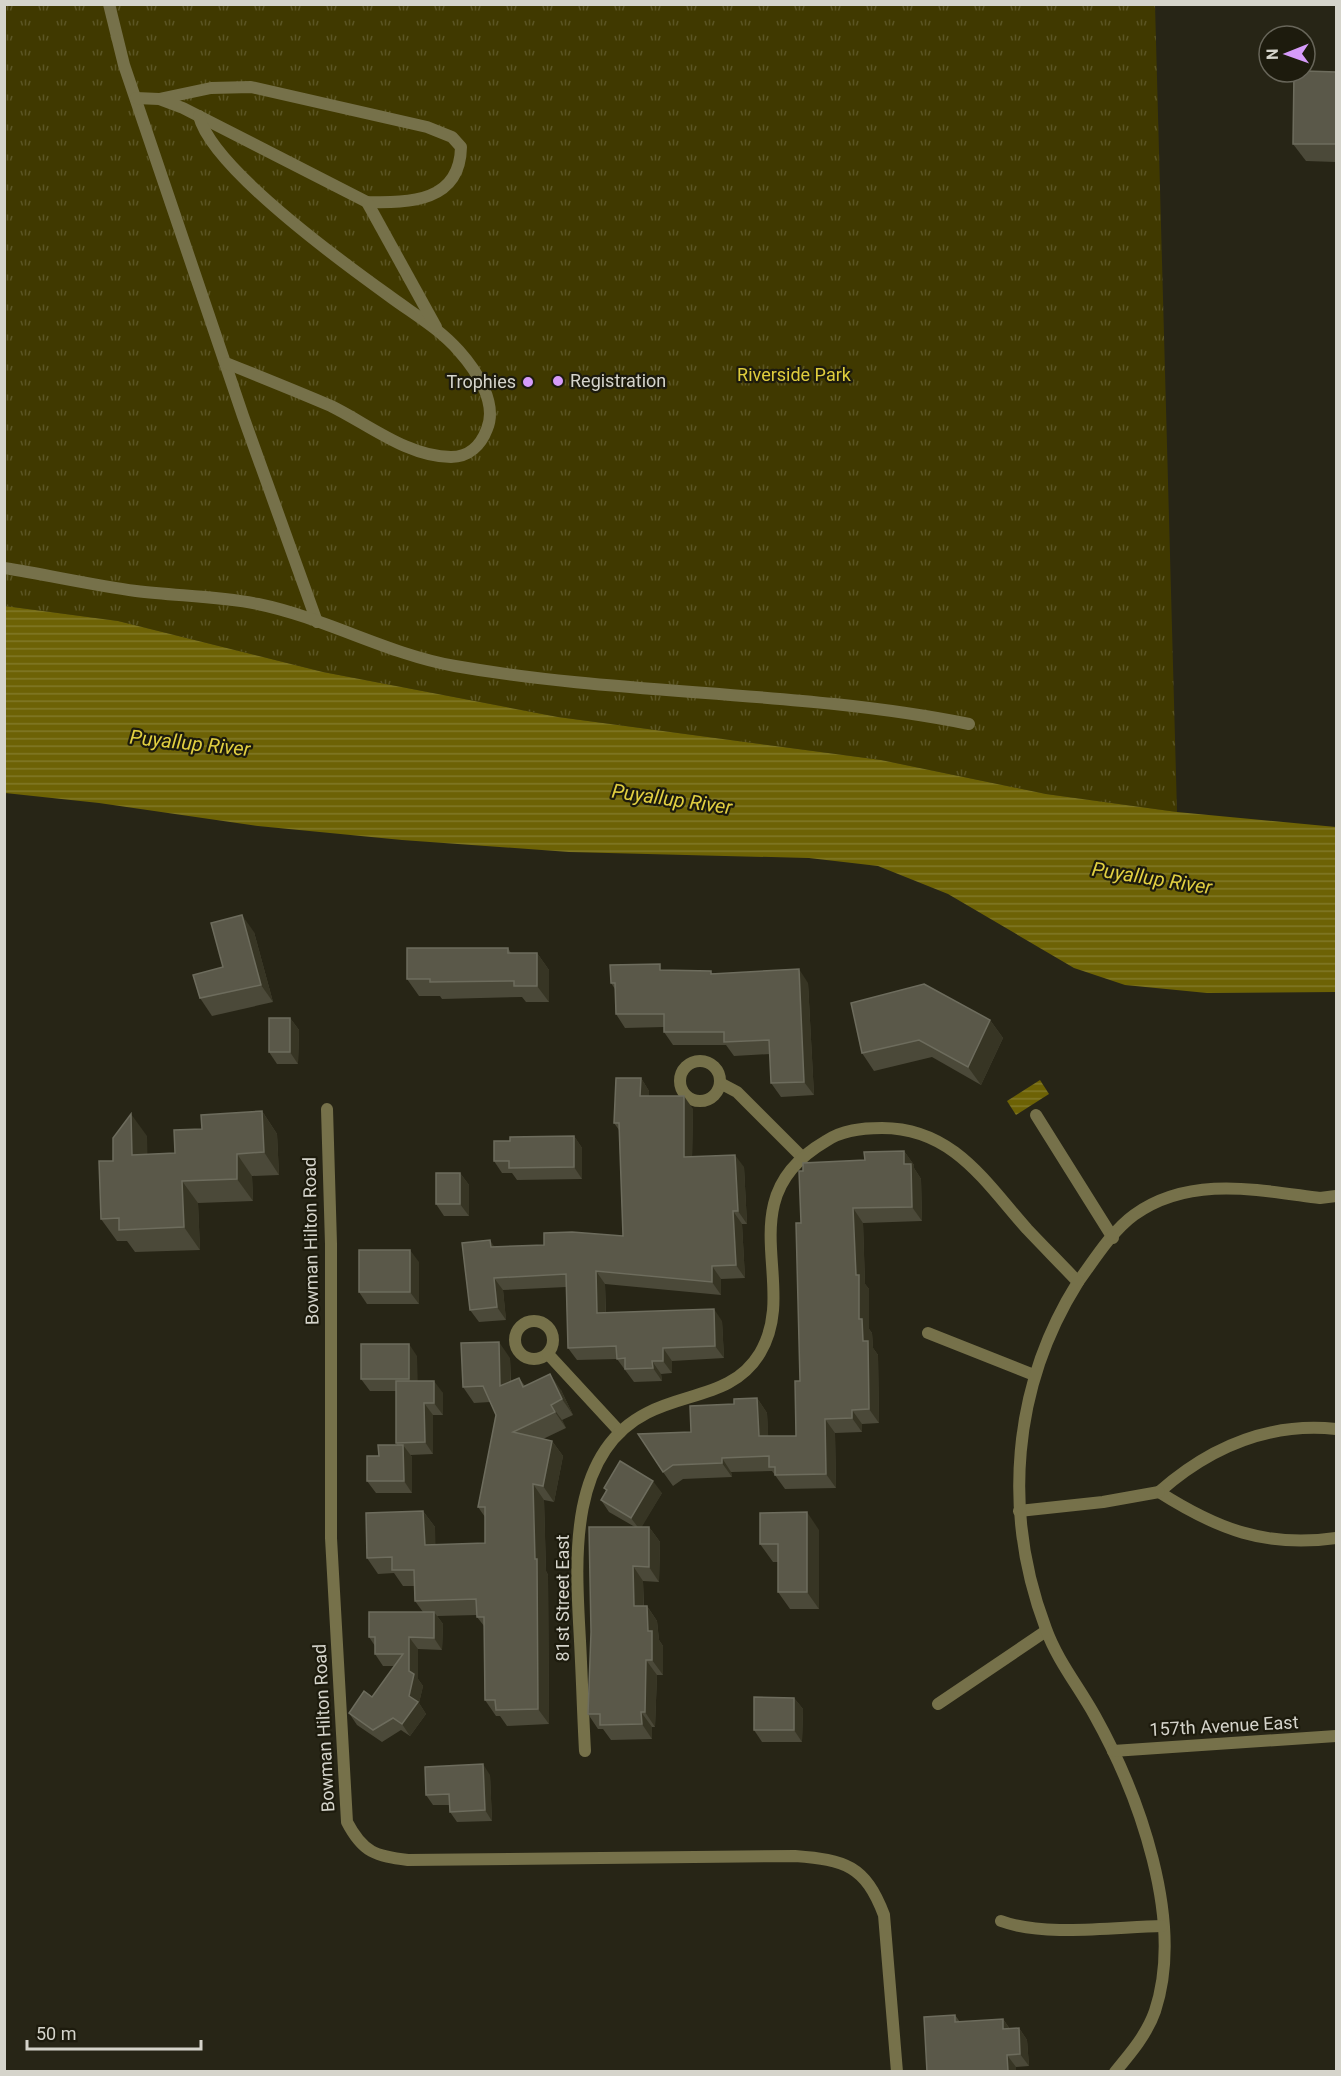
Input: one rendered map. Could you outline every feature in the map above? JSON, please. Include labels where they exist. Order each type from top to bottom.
[{"type":"street","points":[[110,4],[135,98],[317,622]]},
{"type":"street","points":[[135,98],[159,99],[211,88],[251,87],[440,130],[452,137],[461,147],[459,171],[446,187],[428,197],[412,201],[367,202],[200,116],[159,99]]},
{"type":"street","points":[[200,116],[203,130],[215,148],[247,181],[328,251],[438,330],[459,351],[479,378],[489,404],[490,423],[482,442],[470,452],[454,457],[431,456],[331,406],[226,363]]},
{"type":"street","points":[[367,202],[438,330]]},
{"type":"street","points":[[4,568],[136,591],[259,604],[352,633],[393,652],[454,666],[559,681],[881,708],[969,724]]},
{"type":"street","points":[[720,1083],[737,1092],[801,1156],[841,1134],[864,1128],[904,1131],[934,1139],[955,1151],[991,1184],[1025,1227],[1078,1282]]},
{"type":"street","name":"Bowman Hilton Road","points":[[327,1108],[331,1244],[332,1538],[347,1822],[353,1833],[373,1854],[408,1860],[795,1856],[831,1858],[848,1864],[875,1890],[884,1915],[897,2072]]},
{"type":"street","points":[[1036,1115],[1113,1238]]},
{"type":"street","name":"81st Street East","points":[[585,1751],[577,1543],[588,1488],[602,1455],[620,1432],[637,1418],[655,1409],[706,1394],[732,1383],[758,1356],[773,1323],[774,1265],[771,1229],[775,1201],[787,1175],[801,1156]]},
{"type":"street","points":[[1115,2072],[1144,2035],[1155,2011],[1161,1981],[1162,1926],[1159,1885],[1151,1852],[1127,1783],[1113,1751],[1046,1631],[1025,1559],[1019,1511],[1022,1430],[1034,1375],[1048,1336],[1078,1282],[1133,1216],[1167,1198],[1208,1187],[1320,1198],[1336,1196]]},
{"type":"street","points":[[928,1333],[1034,1375]]},
{"type":"street","points":[[548,1354],[620,1432]]},
{"type":"street","points":[[1019,1511],[1103,1502],[1159,1492],[1183,1470],[1213,1452],[1245,1438],[1275,1430],[1299,1427],[1336,1429]]},
{"type":"street","points":[[1159,1492],[1196,1515],[1247,1535],[1299,1541],[1336,1538]]},
{"type":"street","points":[[938,1704],[1046,1631]]},
{"type":"street","name":"157th Avenue East","points":[[1113,1751],[1336,1736]]},
{"type":"street","points":[[1001,1921],[1016,1927],[1037,1929],[1162,1926]]},
{"type":"green space","name":"Riverside Park","points":[[4,5],[1155,5],[1177,812],[1046,794],[881,760],[558,717],[323,672],[118,621],[5,606]]},
{"type":"water","name":"Puyallup River","points":[[5,606],[118,621],[323,672],[558,717],[881,760],[1046,794],[1177,812],[1336,827],[1336,992],[1207,993],[1125,985],[1074,968],[948,894],[878,866],[809,858],[569,852],[402,840],[258,826],[99,803],[5,793]]},
{"type":"water","points":[[1040,1080],[1049,1094],[1016,1115],[1007,1101]]},
{"type":"building","points":[[1317,71],[1336,72],[1336,144],[1293,144],[1294,84],[1317,84]]},
{"type":"building","points":[[242,915],[261,985],[200,998],[193,975],[223,967],[211,923]]},
{"type":"building","points":[[407,948],[508,948],[508,953],[537,953],[537,986],[514,986],[514,981],[430,982],[430,979],[407,979]]},
{"type":"building","points":[[660,964],[660,970],[711,971],[711,974],[799,969],[804,1082],[771,1083],[769,1040],[724,1042],[724,1032],[664,1032],[664,1014],[616,1014],[615,983],[611,983],[610,965]]},
{"type":"building","points":[[924,984],[990,1020],[968,1067],[919,1040],[862,1053],[851,1003]]},
{"type":"building","points":[[269,1018],[290,1018],[290,1052],[269,1052]]},
{"type":"building","points":[[616,1078],[641,1078],[640,1096],[684,1096],[684,1157],[735,1155],[738,1211],[733,1211],[736,1265],[712,1266],[712,1282],[596,1271],[597,1313],[714,1309],[715,1346],[663,1348],[663,1361],[652,1361],[653,1368],[625,1369],[625,1358],[617,1359],[616,1346],[568,1348],[566,1274],[494,1278],[497,1307],[470,1310],[462,1243],[490,1240],[491,1247],[544,1245],[544,1233],[572,1232],[623,1236],[619,1123],[614,1123]]},
{"type":"building","points":[[262,1111],[264,1152],[237,1154],[237,1179],[182,1181],[184,1227],[119,1230],[119,1218],[101,1219],[99,1161],[113,1161],[113,1138],[131,1114],[132,1155],[175,1153],[174,1130],[202,1129],[201,1115]]},
{"type":"building","points":[[574,1136],[574,1167],[509,1168],[509,1161],[494,1161],[494,1141],[510,1141],[510,1137]]},
{"type":"building","points":[[904,1151],[904,1164],[911,1164],[912,1207],[853,1208],[856,1275],[859,1275],[859,1319],[862,1319],[863,1341],[868,1341],[869,1409],[852,1410],[852,1418],[825,1419],[826,1474],[775,1475],[775,1467],[769,1467],[769,1456],[722,1458],[722,1463],[673,1465],[663,1472],[638,1434],[691,1432],[690,1406],[734,1404],[734,1399],[757,1398],[759,1436],[796,1436],[795,1381],[800,1381],[796,1223],[801,1223],[799,1171],[803,1171],[803,1163],[865,1160],[864,1152]]},
{"type":"building","points":[[436,1173],[460,1173],[460,1204],[436,1204]]},
{"type":"building","points":[[359,1250],[410,1250],[410,1292],[359,1292]]},
{"type":"building","points":[[499,1342],[500,1386],[519,1378],[523,1387],[550,1374],[562,1399],[551,1405],[555,1412],[513,1432],[552,1441],[543,1486],[533,1484],[535,1559],[537,1559],[538,1709],[496,1710],[495,1700],[485,1700],[484,1617],[477,1617],[476,1599],[415,1601],[414,1570],[392,1570],[392,1557],[367,1558],[366,1513],[423,1511],[425,1545],[485,1543],[485,1507],[478,1507],[496,1415],[483,1386],[463,1387],[461,1343]]},
{"type":"building","points":[[361,1344],[409,1344],[409,1379],[361,1379]]},
{"type":"building","points":[[396,1381],[434,1381],[434,1403],[424,1403],[425,1442],[396,1443]]},
{"type":"building","points":[[378,1445],[403,1445],[404,1481],[367,1481],[367,1456],[379,1456]]},
{"type":"building","points":[[620,1461],[653,1481],[631,1518],[601,1500],[607,1490],[604,1488]]},
{"type":"building","points":[[807,1512],[807,1592],[778,1592],[778,1544],[760,1544],[760,1513]]},
{"type":"building","points":[[589,1527],[649,1527],[649,1567],[633,1566],[634,1606],[647,1606],[648,1631],[652,1631],[652,1660],[646,1660],[645,1712],[641,1712],[642,1724],[600,1725],[600,1714],[588,1714],[591,1632]]},
{"type":"building","points":[[369,1612],[434,1612],[434,1638],[409,1637],[409,1671],[414,1674],[409,1696],[418,1702],[402,1724],[393,1718],[373,1730],[349,1713],[364,1691],[372,1697],[403,1654],[375,1654],[375,1637],[369,1637]]},
{"type":"building","points":[[754,1697],[794,1698],[794,1730],[754,1730]]},
{"type":"building","points":[[483,1764],[485,1810],[450,1812],[449,1794],[426,1795],[425,1767]]},
{"type":"building","points":[[955,2015],[955,2022],[1003,2019],[1003,2029],[1019,2028],[1020,2054],[1007,2055],[1008,2071],[927,2072],[924,2017]]},
{"type":"place","name":"Registration","points":[[558,381]]},
{"type":"place","name":"Trophies","points":[[528,382]]}]
